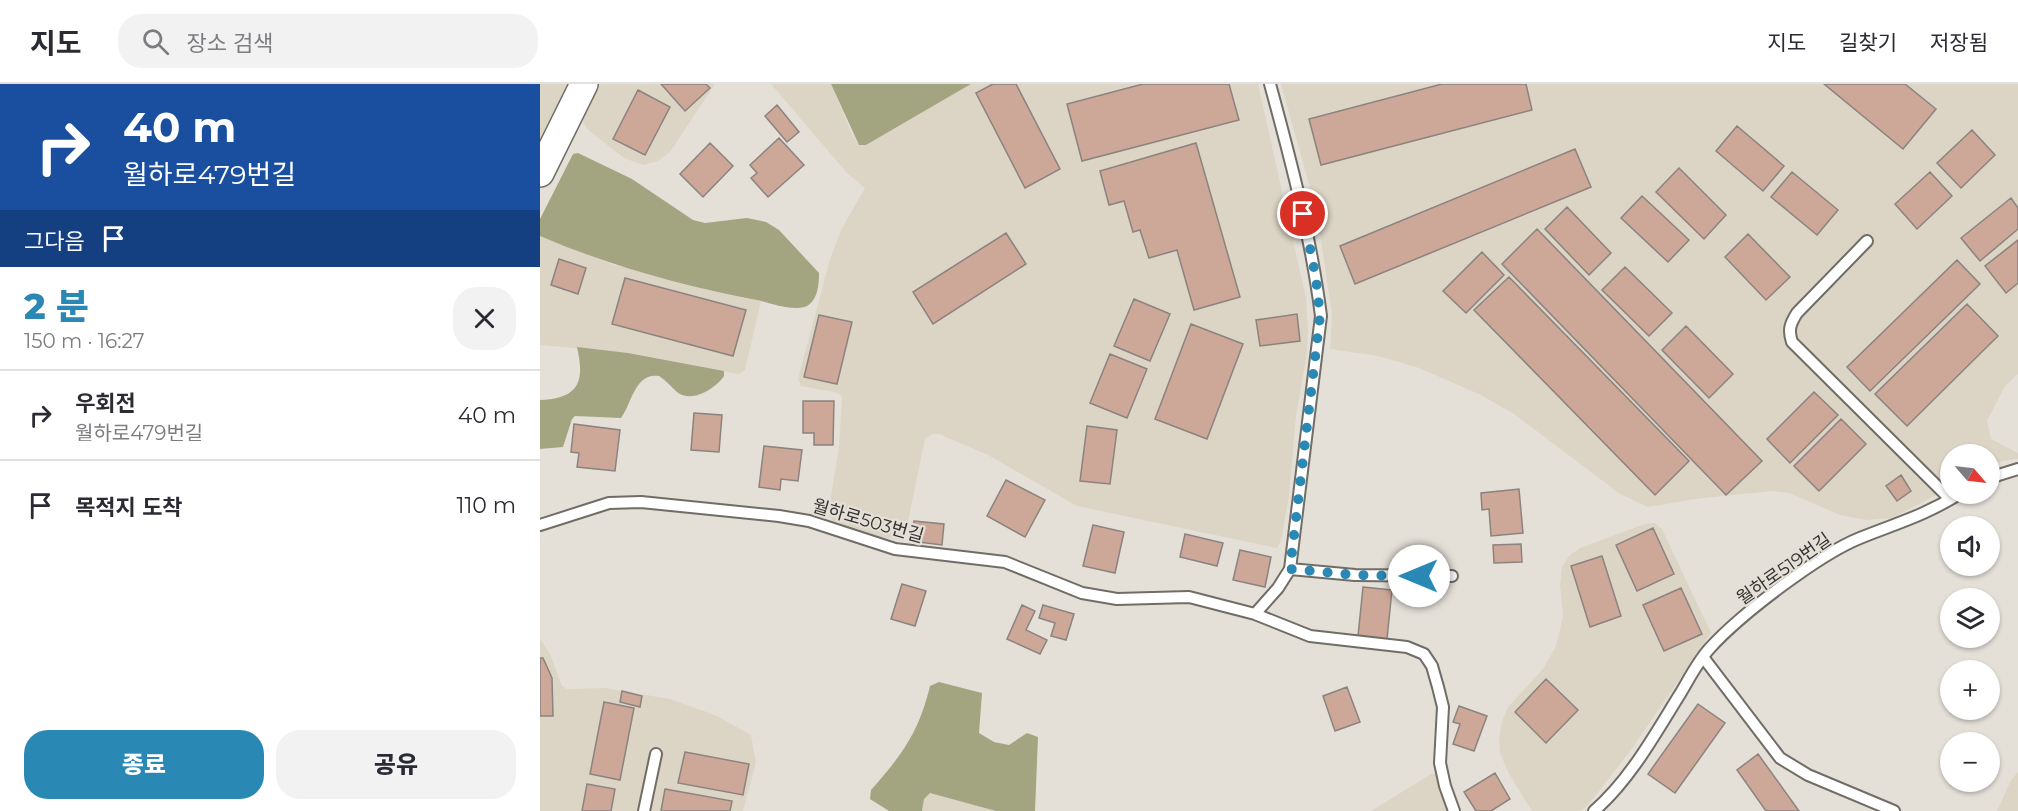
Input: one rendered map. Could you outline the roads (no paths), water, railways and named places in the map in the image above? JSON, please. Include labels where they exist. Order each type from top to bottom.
[{"type":"street","points":[[540,173],[584,84]]},
{"type":"lane","points":[[1255,614],[1278,588],[1290,569],[1320,316],[1316,278],[1296,181],[1270,84]]},
{"type":"lane","points":[[1867,242],[1797,313],[1790,323],[1792,342],[1940,482]]},
{"type":"lane","points":[[2000,475],[2018,469]]},
{"type":"lane","name":"월하로503번길","points":[[540,525],[609,503],[641,502],[746,511],[809,521],[895,549],[1005,562],[1082,593],[1117,599],[1189,597],[1255,614],[1310,636],[1407,647],[1424,654],[1432,666],[1443,707],[1440,763],[1454,811]]},
{"type":"lane","name":"월하로519번길","points":[[1594,811],[1627,774],[1703,657],[1736,623],[1825,557],[1859,538],[1898,526],[1940,504]]},
{"type":"lane","points":[[1290,569],[1355,575],[1452,576]]},
{"type":"lane","points":[[1703,657],[1780,758],[1808,775],[1894,811]]},
{"type":"lane","points":[[644,811],[656,754]]}]
